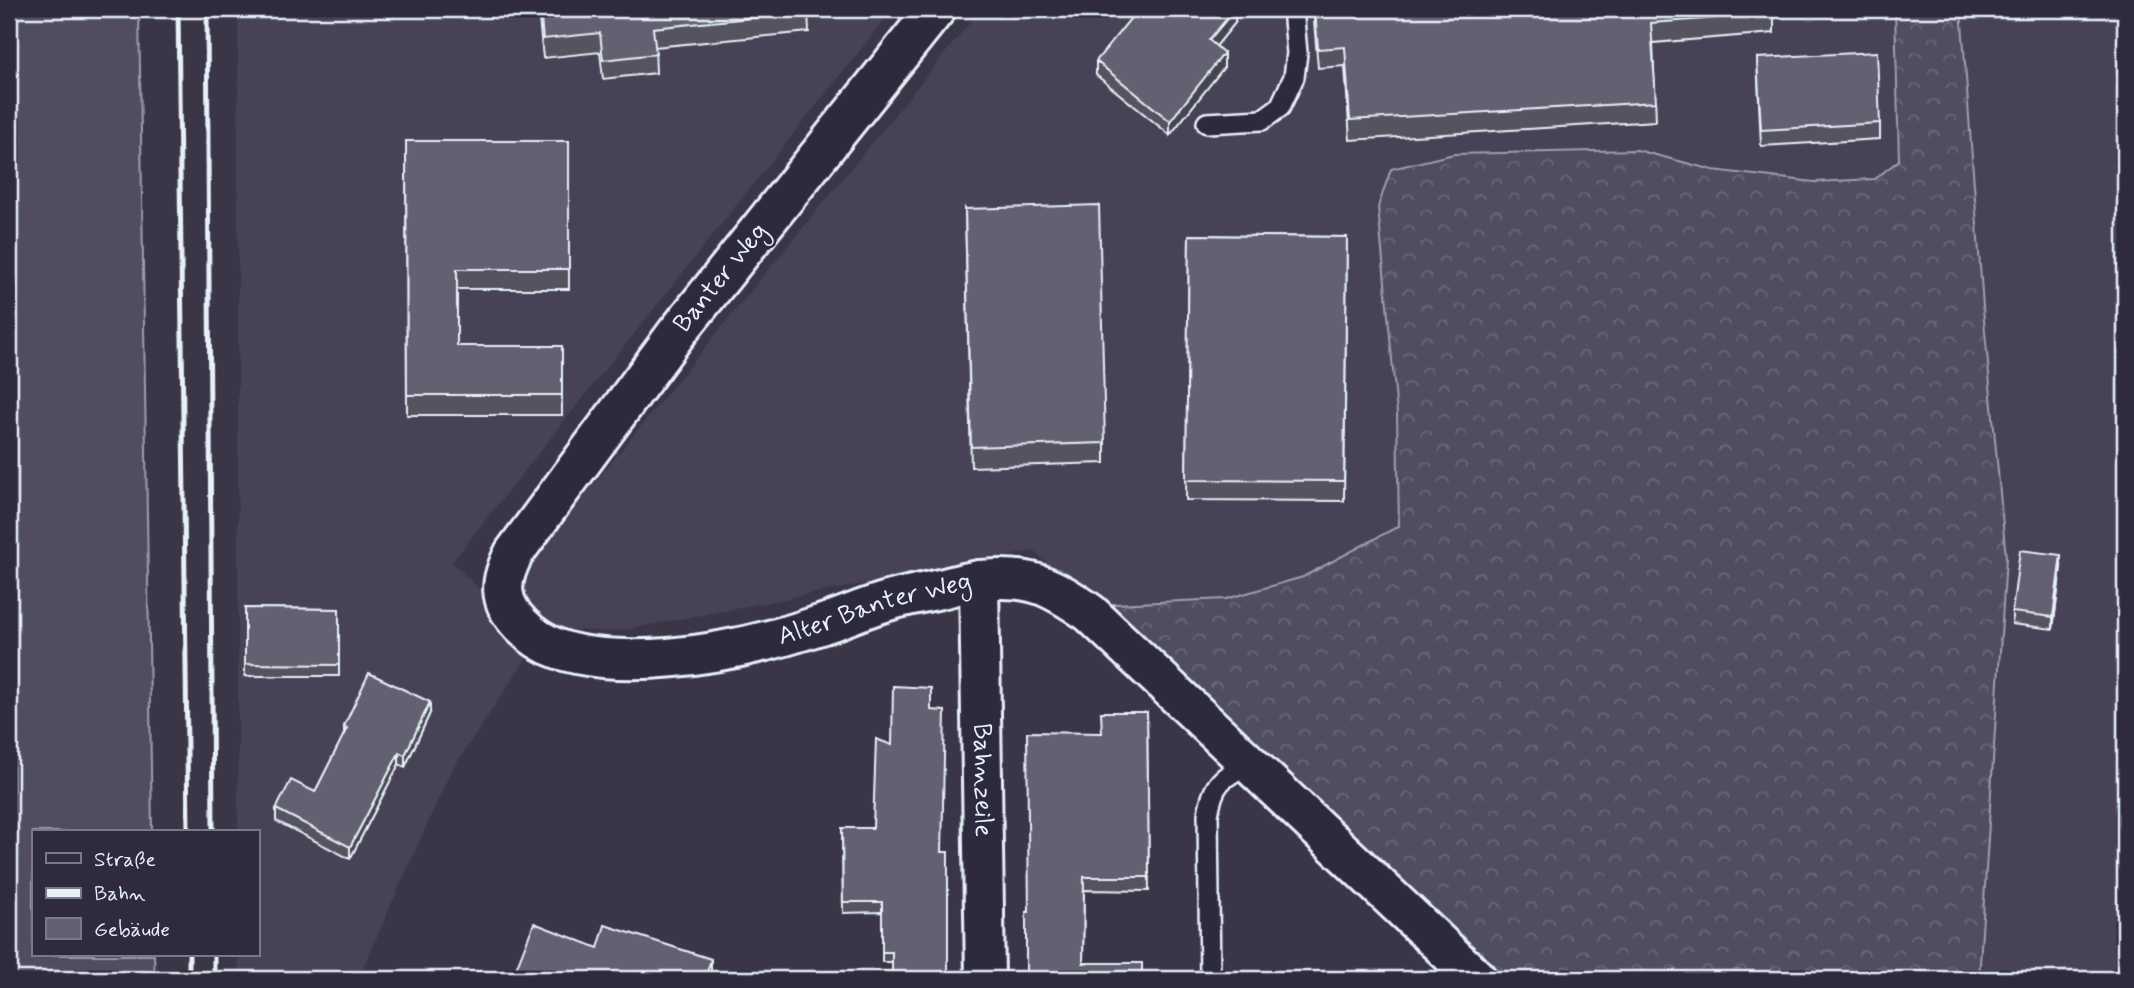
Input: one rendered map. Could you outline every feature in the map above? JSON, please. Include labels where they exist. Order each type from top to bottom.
[{"type":"street","name":"Banter Weg","points":[[513,553],[676,334],[936,9]]},
{"type":"street","name":"Alter Banter Weg","points":[[513,553],[504,573],[503,591],[510,613],[529,634],[557,650],[621,660],[674,658],[752,643],[820,625],[888,601],[979,580],[1011,578],[1035,581],[1090,612],[1477,979]]},
{"type":"street","name":"Bahnzeile","points":[[979,580],[985,979]]},
{"type":"lane","points":[[1207,123],[1262,120],[1280,107],[1294,77],[1297,52],[1293,9]]},
{"type":"lane","points":[[1210,979],[1208,815],[1211,793],[1227,775],[1251,763]]},
{"type":"shaded area","points":[[238,9],[893,9],[452,562],[535,645],[450,773],[358,979],[239,979],[238,956],[259,956],[259,830],[238,830]]},
{"type":"shaded area","points":[[981,9],[2125,9],[2125,979],[1498,979],[1034,551],[613,632],[548,628],[508,589]]},
{"type":"green space","points":[[9,9],[139,9],[152,830],[32,830],[32,956],[154,956],[155,979],[15,979],[9,364]]},
{"type":"green space","points":[[1895,9],[1961,9],[1984,320],[2006,558],[1979,979],[1498,979],[1092,605],[1226,599],[1303,577],[1399,526],[1397,414],[1378,207],[1391,169],[1454,154],[1637,150],[1713,170],[1814,182],[1875,179],[1899,160]]},
{"type":"building","points":[[540,9],[808,9],[809,12],[653,28],[656,54],[603,60],[600,33],[543,39]]},
{"type":"building","points":[[1138,9],[1235,9],[1209,40],[1224,53],[1170,121],[1096,61]]},
{"type":"building","points":[[1315,9],[1774,9],[1774,14],[1651,23],[1656,102],[1350,120],[1345,47],[1318,49]]},
{"type":"building","points":[[1877,52],[1880,123],[1761,130],[1757,58]]},
{"type":"building","points":[[406,141],[569,141],[569,269],[457,269],[457,346],[562,346],[562,395],[407,395]]},
{"type":"building","points":[[1099,205],[1105,443],[971,447],[965,209]]},
{"type":"building","points":[[1189,235],[1347,237],[1344,481],[1186,480]]},
{"type":"building","points":[[2020,550],[2061,555],[2053,617],[2012,612]]},
{"type":"building","points":[[245,608],[339,609],[339,665],[245,664]]},
{"type":"building","points":[[369,673],[430,702],[405,755],[399,753],[350,847],[276,809],[291,780],[315,792],[347,728],[344,726]]},
{"type":"building","points":[[893,686],[931,688],[931,710],[945,711],[942,852],[948,852],[948,979],[892,979],[892,952],[882,952],[882,902],[843,902],[842,828],[873,828],[876,739],[892,745]]},
{"type":"building","points":[[1101,712],[1147,712],[1149,877],[1084,877],[1083,963],[1142,963],[1142,979],[1026,979],[1026,912],[1029,912],[1027,732],[1102,733]]},
{"type":"building","points":[[534,923],[598,948],[605,925],[711,959],[705,979],[512,979]]},
{"type":"railway","points":[[178,9],[188,830]]},
{"type":"railway","points":[[207,9],[213,830]]},
{"type":"railway","points":[[189,956],[189,979]]},
{"type":"railway","points":[[214,956],[214,979]]}]
